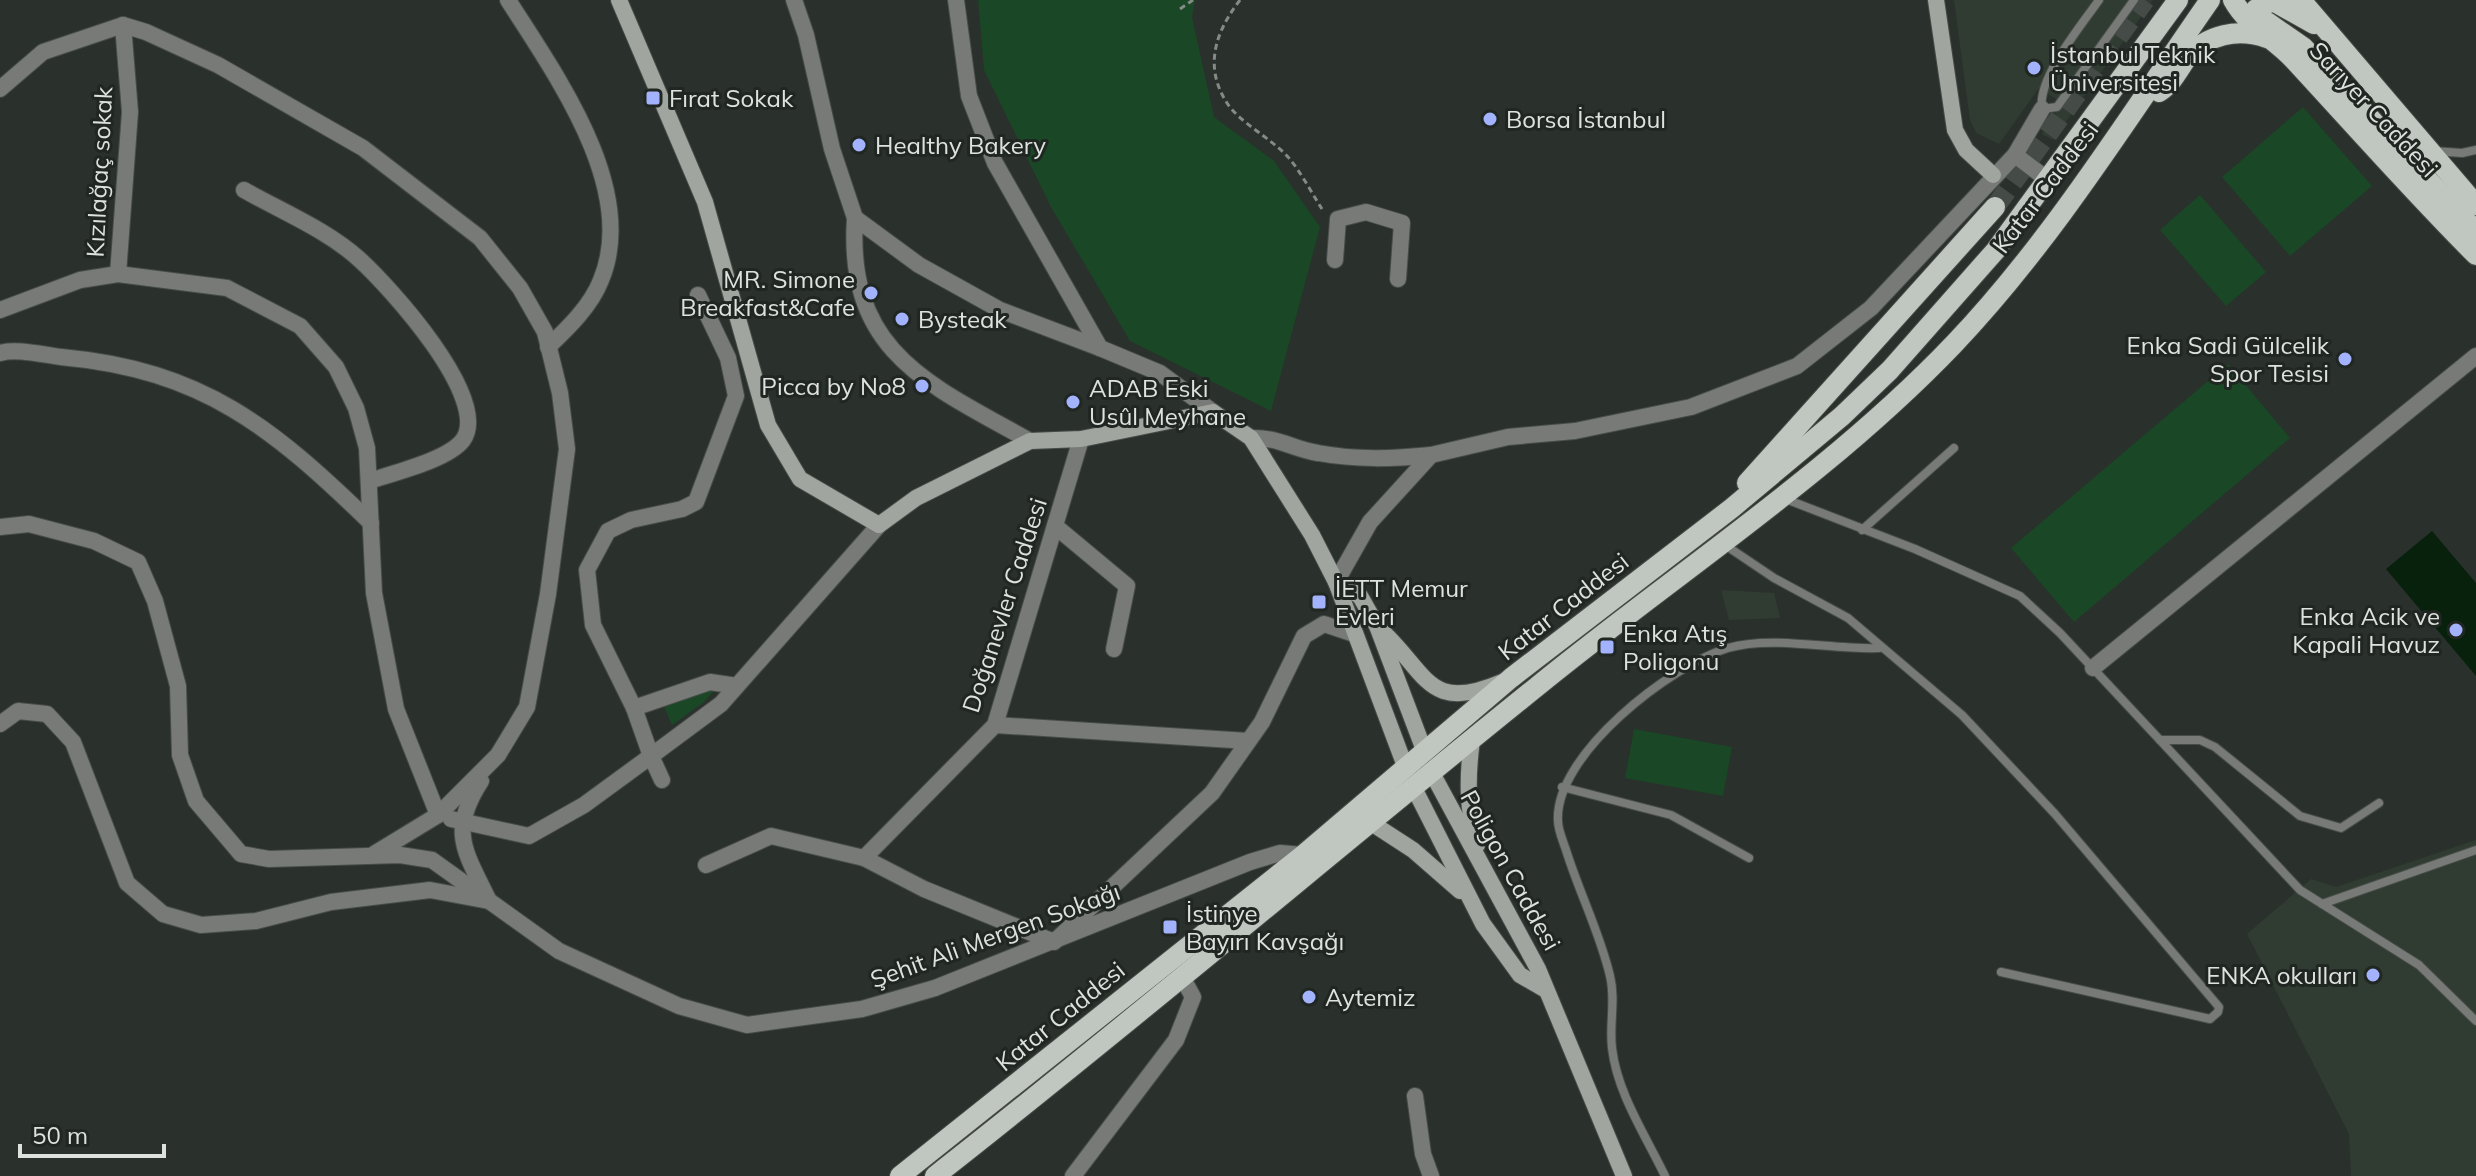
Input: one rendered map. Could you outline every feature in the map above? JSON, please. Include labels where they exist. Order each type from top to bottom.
[{"type":"main road","name":"Katar Caddesi","points":[[935,1176],[1176,970],[1405,766],[1511,678],[1732,508],[1890,370],[1996,250],[2178,0]]},
{"type":"main road","name":"Katar Caddesi","points":[[900,1176],[1373,824],[1472,740],[1779,497],[1903,394],[1989,306],[2072,197],[2210,0]]},
{"type":"main road","name":"Sarıyer Caddesi","points":[[2233,0],[2291,56],[2375,151],[2476,255]]},
{"type":"main road","name":"Sarıyer Caddesi","points":[[2301,0],[2476,205]]},
{"type":"main road","points":[[2324,30],[2273,1],[2256,9],[2262,28],[2322,67],[2476,231]]},
{"type":"main road","points":[[2136,108],[2165,88],[2195,50],[2208,42],[2262,28]]},
{"type":"main road","points":[[2048,180],[2072,197]]},
{"type":"main road","points":[[2032,249],[2033,226],[2052,200],[2054,190],[2048,180]]},
{"type":"main road","points":[[1732,508],[1747,483],[1785,438],[1948,264],[1995,207]]},
{"type":"main road","points":[[1424,750],[1432,773]]},
{"type":"main road","points":[[1405,766],[1414,788]]},
{"type":"street","points":[[508,0],[575,114],[604,181],[611,213],[610,249],[600,284],[575,320],[548,347]]},
{"type":"street","points":[[619,0],[705,202],[768,425],[800,479],[879,525]]},
{"type":"street","points":[[794,0],[806,35],[832,149],[855,218],[853,247],[858,293],[891,351],[938,389],[1030,441]]},
{"type":"street","points":[[956,0],[969,96],[995,163],[1100,348]]},
{"type":"street","points":[[1936,0],[1955,130],[1966,150],[1993,175]]},
{"type":"street","points":[[0,89],[43,52],[123,25],[218,65],[363,148],[480,238],[520,288],[545,332],[567,449],[548,594],[527,707],[472,795],[461,823],[465,851],[489,901]]},
{"type":"street","name":"Kızılağaç sokak","points":[[118,274],[130,112],[123,25]]},
{"type":"street","points":[[1251,438],[1274,437],[1313,452],[1372,461],[1431,455],[1508,437],[1575,431],[1691,407],[1797,366],[1871,308],[2015,155],[2042,109]]},
{"type":"street","points":[[2015,155],[2048,180]]},
{"type":"street","points":[[244,190],[357,257],[395,296],[453,375],[467,401],[469,419],[463,440],[434,459],[369,481]]},
{"type":"street","points":[[1335,260],[1338,219],[1366,212],[1402,223],[1398,279]]},
{"type":"street","points":[[855,218],[919,265],[1000,310],[1160,373],[1251,438],[1270,463],[1336,582],[1405,766]]},
{"type":"street","points":[[0,310],[80,280],[118,274],[227,288],[300,326],[336,367],[356,408],[367,448],[374,593],[396,709],[438,815],[461,823],[529,836],[584,805],[721,704],[879,525],[916,498],[1030,441],[1081,439],[1213,412]]},
{"type":"street","points":[[662,780],[634,708],[593,625],[587,570],[608,531],[631,520],[682,509],[696,502],[736,396],[728,358],[698,295]]},
{"type":"street","points":[[1,348],[92,360],[179,381],[245,414],[321,474],[371,523]]},
{"type":"street","points":[[2093,668],[2476,356]]},
{"type":"street","points":[[734,386],[755,379]]},
{"type":"street","name":"Doğanevler Caddesi","points":[[864,858],[995,725],[1081,439]]},
{"type":"street","points":[[1336,582],[1370,522],[1431,455]]},
{"type":"street","name":"Şehit Ali Mergen Sokağı","points":[[0,527],[29,524],[94,541],[138,562],[155,601],[178,686],[180,755],[196,801],[241,854],[269,859],[400,855],[432,860],[559,951],[679,1006],[747,1025],[862,1009],[935,988],[1250,862],[1280,853],[1303,855]]},
{"type":"street","points":[[1055,526],[1127,586],[1114,649]]},
{"type":"street","points":[[1336,582],[1360,596],[1377,626],[1424,750]]},
{"type":"street","points":[[706,865],[771,836],[864,858],[924,889],[1054,942],[1212,793],[1287,676],[1304,636],[1324,624],[1354,634]]},
{"type":"street","points":[[1377,626],[1415,672],[1440,690],[1473,692],[1511,678]]},
{"type":"street","points":[[634,708],[710,682],[737,686]]},
{"type":"street","points":[[0,724],[18,711],[47,714],[73,742],[127,883],[163,914],[201,925],[256,921],[331,902],[430,890],[489,901]]},
{"type":"street","points":[[995,725],[1248,741]]},
{"type":"street","points":[[1472,740],[1467,798],[1483,866]]},
{"type":"street","points":[[372,855],[438,815],[498,755]]},
{"type":"street","name":"Poligon Caddesi","points":[[1432,773],[1538,969],[1624,1176]]},
{"type":"street","name":"Poligon Caddesi","points":[[1414,788],[1468,898],[1520,975],[1546,990]]},
{"type":"street","points":[[1373,824],[1413,850],[1468,898]]},
{"type":"street","points":[[1073,1176],[1176,1040],[1193,997],[1176,970]]},
{"type":"street","points":[[1415,1096],[1423,1154],[1431,1176]]},
{"type":"lane","points":[[2099,0],[2054,66],[2040,96],[2042,109],[2057,107],[2075,86],[2134,0]]},
{"type":"lane","points":[[2430,151],[2462,153],[2476,150]]},
{"type":"lane","points":[[1862,530],[1954,448]]},
{"type":"lane","points":[[1779,497],[2020,596],[2093,668],[2300,890],[2419,965],[2476,1021]]},
{"type":"lane","points":[[1721,542],[1774,578],[1848,618],[1879,648],[1962,715],[2046,803],[2219,1007],[2210,1019],[2001,972]]},
{"type":"lane","points":[[1665,1176],[1616,1071],[1611,1045],[1614,1006],[1610,975],[1558,822],[1562,787],[1593,746],[1650,690],[1687,666],[1730,647],[1772,644],[1840,649],[1879,648]]},
{"type":"lane","points":[[2159,740],[2200,740],[2215,747],[2277,799],[2319,824],[2341,828],[2379,803]]},
{"type":"lane","points":[[1562,787],[1671,815],[1749,858]]},
{"type":"lane","points":[[2322,904],[2476,850]]},
{"type":"path","points":[[1180,9],[1193,0]]},
{"type":"path","points":[[1240,0],[1220,27],[1215,53],[1216,72],[1227,103],[1288,157],[1327,216],[1338,219]]},
{"type":"shaded area","points":[[978,0],[1195,0],[1192,17],[1214,117],[1274,161],[1320,227],[1271,411],[1130,341],[1051,207],[984,70]]},
{"type":"shaded area","name":"İstanbul Teknik Üniversitesi","points":[[1954,0],[2153,0],[2053,140],[2042,134],[2062,103],[2039,88],[1999,144],[1976,133],[1970,120]]},
{"type":"shaded area","points":[[2303,107],[2372,186],[2290,256],[2222,177]]},
{"type":"shaded area","points":[[2200,195],[2266,272],[2226,306],[2160,230]]},
{"type":"shaded area","points":[[2228,364],[2290,438],[2074,622],[2011,548]]},
{"type":"shaded area","name":"Enka Acik ve Kapali Havuz","points":[[2432,531],[2476,583],[2476,676],[2386,569]]},
{"type":"shaded area","points":[[1721,590],[1774,593],[1780,618],[1729,620]]},
{"type":"shaded area","points":[[696,691],[714,691],[672,725],[663,704]]},
{"type":"shaded area","points":[[1634,729],[1732,747],[1723,796],[1625,778]]},
{"type":"shaded area","name":"ENKA okulları","points":[[2476,840],[2476,1176],[2351,1176],[2349,1134],[2247,934],[2311,879],[2336,887]]},
{"type":"tunnel","points":[[1995,207],[2145,0]]},
{"type":"place","name":"İstanbul Teknik Üniversitesi","points":[[2034,68]]},
{"type":"place","name":"Fırat Sokak","points":[[653,98]]},
{"type":"place","name":"Borsa İstanbul","points":[[1490,119]]},
{"type":"place","name":"Healthy Bakery","points":[[859,145]]},
{"type":"place","name":"MR. Simone Breakfast&Cafe","points":[[871,293]]},
{"type":"place","name":"Bysteak","points":[[902,319]]},
{"type":"place","name":"Enka Sadi Gülcelik Spor Tesisi","points":[[2345,359]]},
{"type":"place","name":"Picca by No8","points":[[922,386]]},
{"type":"place","name":"ADAB Eski Usûl Meyhane","points":[[1073,402]]},
{"type":"place","name":"İETT Memur Evleri","points":[[1319,602]]},
{"type":"place","name":"Enka Acik ve Kapali Havuz","points":[[2456,630]]},
{"type":"place","name":"Enka Atış Poligonu","points":[[1607,647]]},
{"type":"place","name":"İstinye Bayırı Kavşağı","points":[[1170,927]]},
{"type":"place","name":"ENKA okulları","points":[[2373,975]]},
{"type":"place","name":"Aytemiz","points":[[1309,997]]}]
